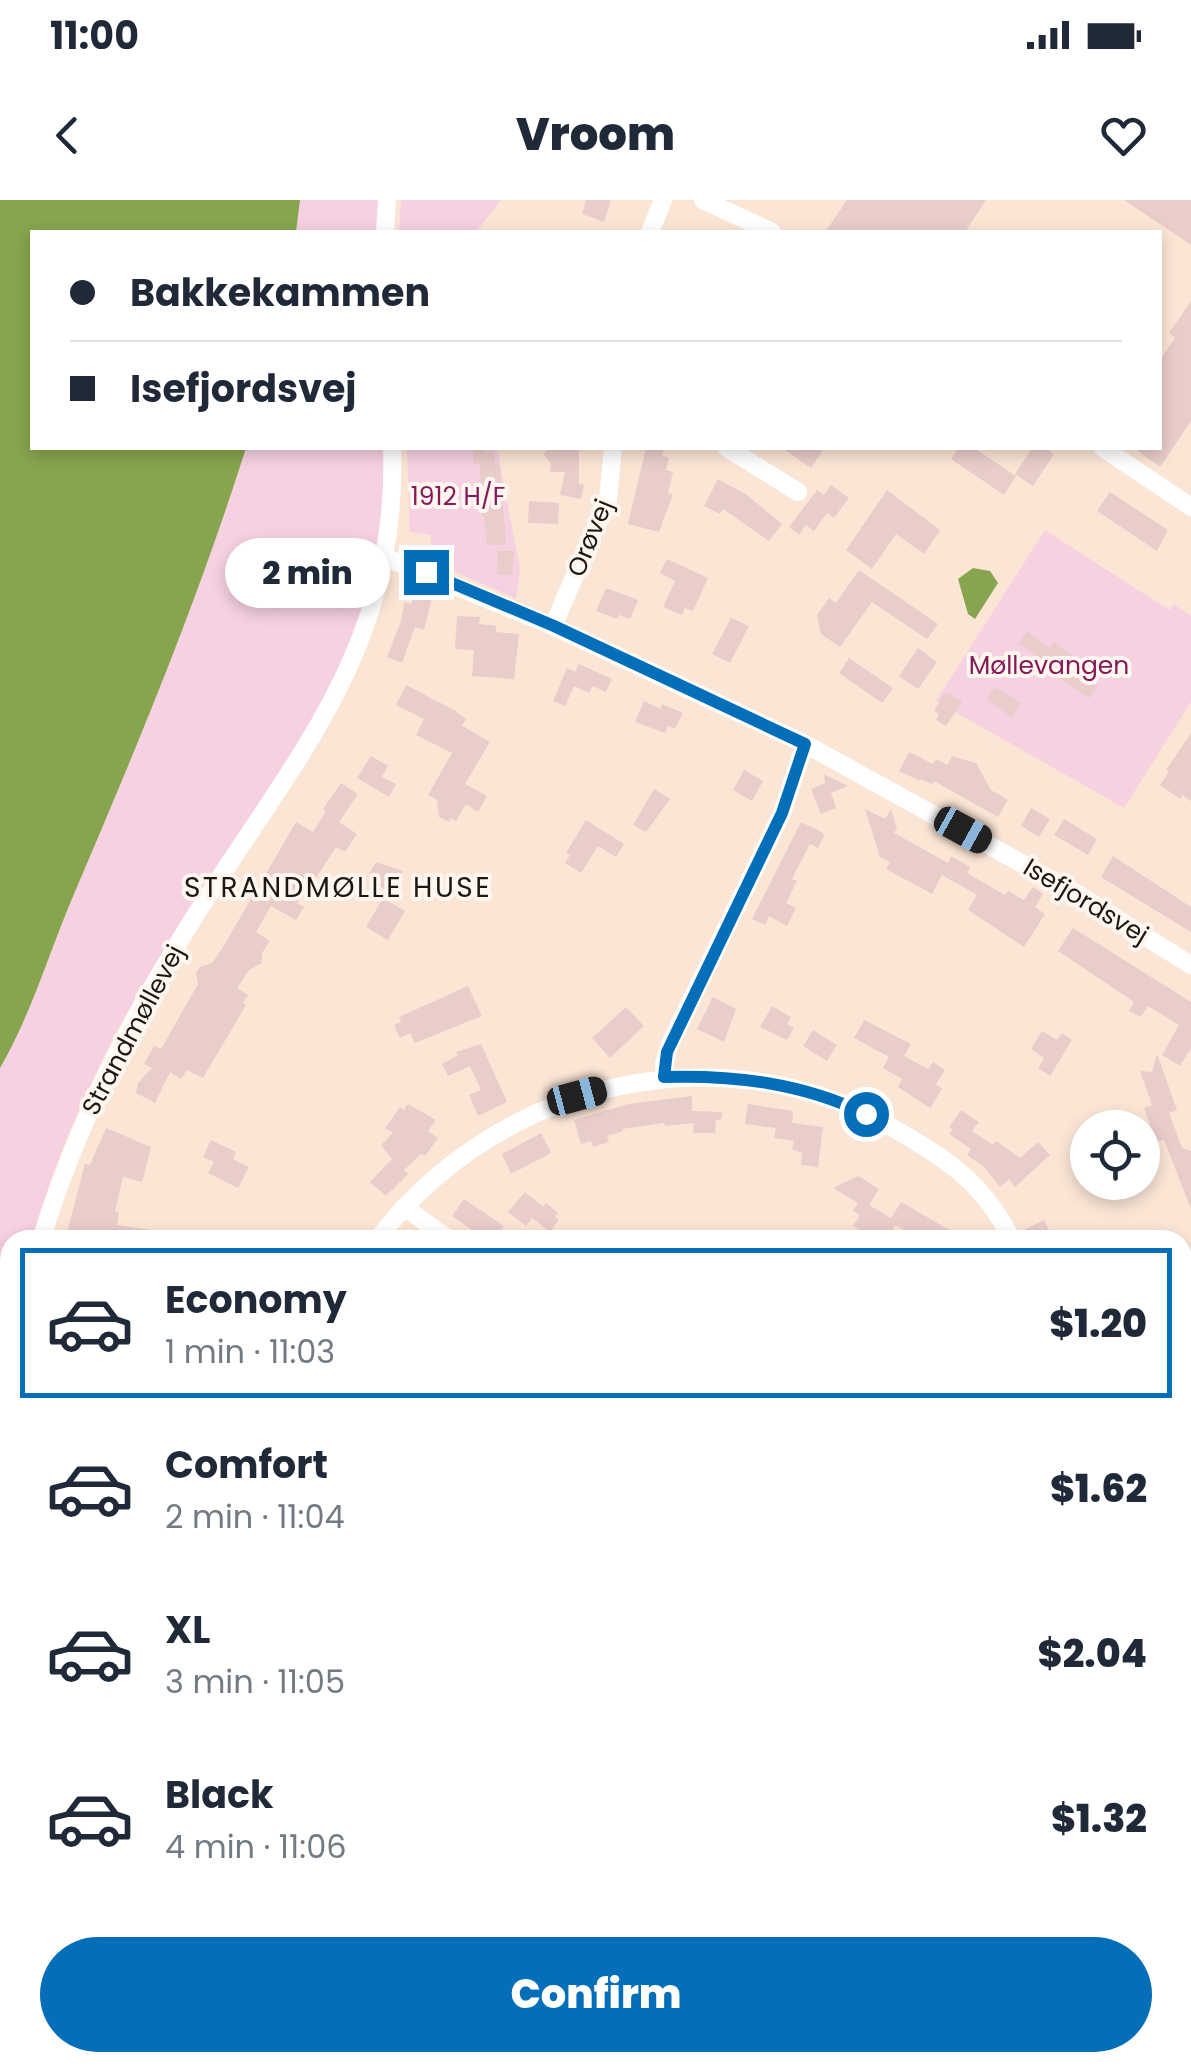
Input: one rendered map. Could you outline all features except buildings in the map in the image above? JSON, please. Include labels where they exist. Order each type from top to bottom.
[{"type":"street","points":[[385,230],[387,200]]},
{"type":"street","points":[[651,230],[663,200]]},
{"type":"street","points":[[702,200],[768,230]]},
{"type":"street","name":"Strandmøllevej","points":[[45,1230],[88,1115],[152,988],[316,733],[345,680],[372,610],[384,557],[391,505],[392,450]]},
{"type":"street","name":"Orøvej","points":[[554,626],[603,516],[613,450]]},
{"type":"street","points":[[730,450],[798,492]]},
{"type":"street","points":[[1106,450],[1191,507]]},
{"type":"street","name":"Isefjordsvej","points":[[384,557],[554,626],[805,744],[1079,894],[1191,965]]},
{"type":"street","points":[[664,1077],[667,1052],[782,813],[805,744]]},
{"type":"street","points":[[385,1230],[404,1208],[476,1145],[512,1123],[577,1096],[664,1077],[760,1081],[857,1109],[959,1169],[989,1200],[1006,1230]]},
{"type":"street","points":[[404,1208],[436,1230]]},
{"type":"green space","points":[[300,200],[379,200],[377,230],[296,230]]},
{"type":"green space","points":[[401,200],[501,200],[478,230],[399,230]]},
{"type":"green space","points":[[245,450],[384,450],[383,516],[374,573],[356,631],[331,688],[300,744],[124,1019],[71,1128],[35,1230],[0,1230],[0,1068],[31,1004],[208,561]]},
{"type":"green space","name":"1912 H/F","points":[[407,450],[497,450],[520,569],[516,599],[430,561],[431,535],[410,532]]},
{"type":"green space","name":"Møllevangen","points":[[1045,530],[1169,610],[1174,604],[1191,616],[1191,702],[1124,808],[936,701]]},
{"type":"shaded area","points":[[0,200],[300,200],[296,230],[30,230],[30,450],[245,450],[166,673],[31,1004],[0,1068]]},
{"type":"shaded area","points":[[973,568],[990,571],[998,583],[975,619],[968,614],[958,579]]},
{"type":"district","name":"STRANDMØLLE HUSE","points":[[338,887]]},
{"type":"route","points":[[426,572],[554,626],[805,744],[782,813],[667,1052],[664,1077],[760,1081],[812,1093],[866,1114]]}]
